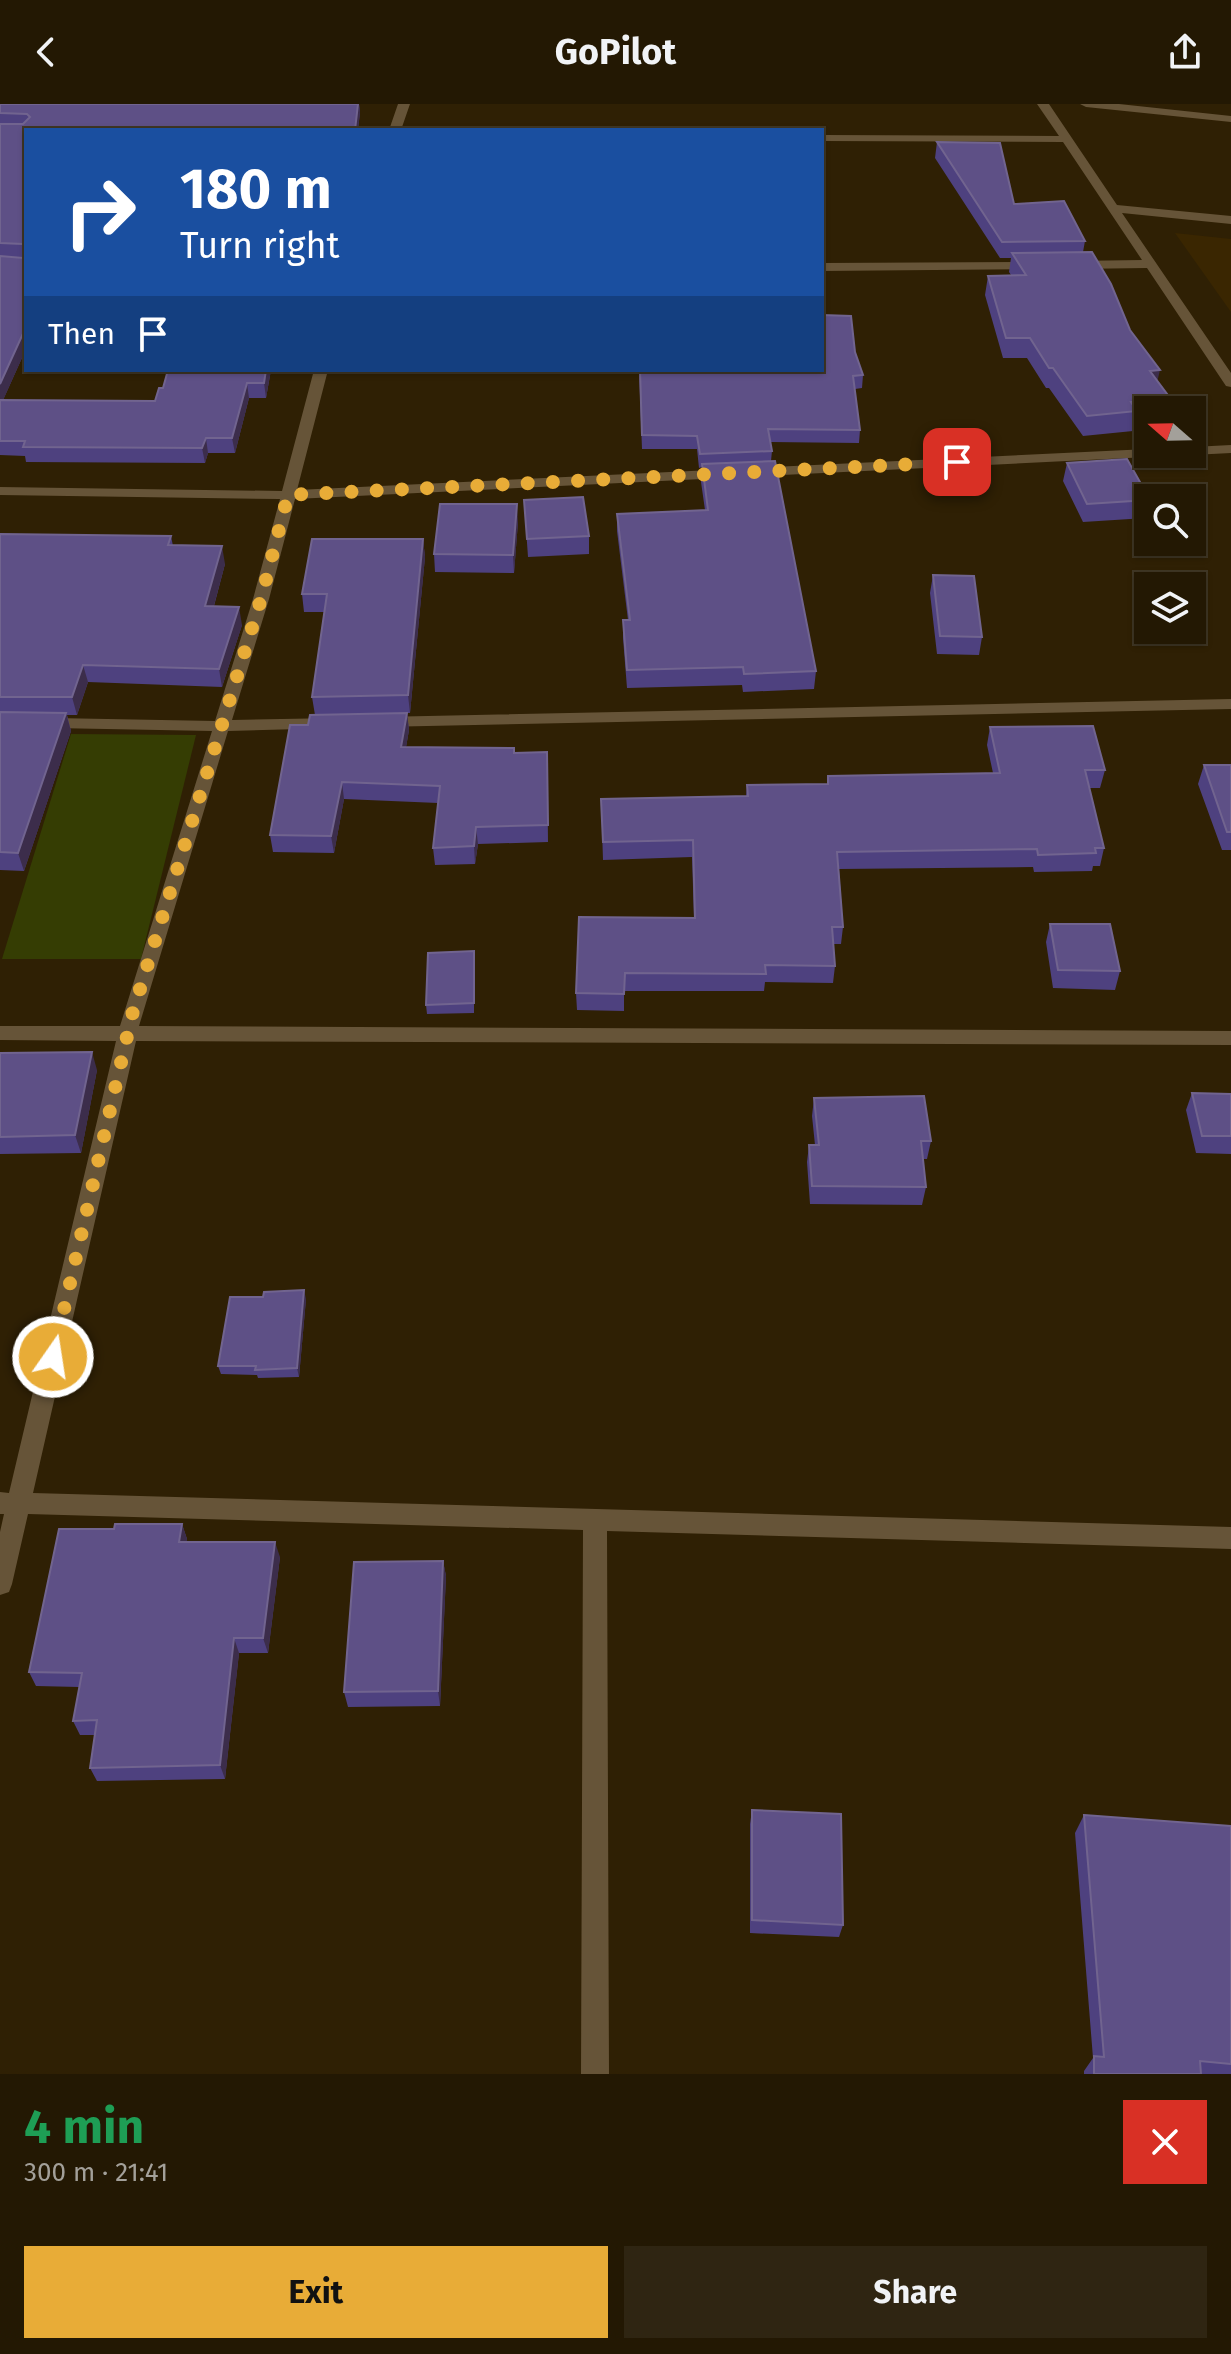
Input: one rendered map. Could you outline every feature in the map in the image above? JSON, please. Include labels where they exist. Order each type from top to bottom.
[{"type":"street","points":[[396,128],[404,104]]},
{"type":"street","points":[[1043,104],[1231,383]]},
{"type":"street","points":[[1086,104],[1231,119]]},
{"type":"street","points":[[824,138],[1067,139]]},
{"type":"street","points":[[1113,208],[1231,220]]},
{"type":"street","points":[[1057,265],[1151,264]]},
{"type":"street","points":[[824,267],[1041,265]]},
{"type":"street","points":[[0,1584],[9,1503],[128,1036],[222,726],[320,372]]},
{"type":"street","points":[[1206,450],[1231,449]]},
{"type":"street","points":[[0,491],[288,495],[1134,454]]},
{"type":"street","points":[[0,722],[222,726],[1231,704]]},
{"type":"street","points":[[0,1033],[128,1036],[1231,1038]]},
{"type":"street","points":[[9,1503],[1231,1538]]},
{"type":"street","points":[[595,1520],[595,2074]]},
{"type":"shaded area","points":[[1175,233],[1231,239],[1231,312]]},
{"type":"green space","points":[[71,734],[196,735],[141,959],[2,959]]},
{"type":"building","points":[[0,104],[358,104],[355,128],[24,128],[24,245],[0,243],[0,124],[23,124],[30,117],[27,114],[0,113]]},
{"type":"building","points":[[937,142],[1000,143],[1014,204],[1064,201],[1085,241],[1002,242]]},
{"type":"building","points":[[1092,252],[1111,284],[1130,330],[1160,370],[1150,371],[1169,396],[1134,396],[1134,402],[1131,402],[1134,411],[1087,416],[1030,338],[1006,338],[988,276],[1026,275],[1012,253]]},
{"type":"building","points":[[24,254],[24,331],[0,384],[0,256],[23,258]]},
{"type":"building","points":[[824,315],[851,316],[855,352],[863,375],[853,376],[860,430],[768,429],[772,451],[700,454],[697,436],[642,435],[640,372],[824,372]]},
{"type":"building","points":[[167,372],[266,372],[264,383],[247,383],[232,438],[206,438],[202,448],[23,447],[25,441],[0,441],[0,400],[155,401],[159,388],[163,388]]},
{"type":"building","points":[[1127,459],[1141,484],[1134,484],[1134,501],[1087,504],[1067,463]]},
{"type":"building","points":[[775,461],[816,671],[744,674],[743,667],[627,670],[623,620],[630,620],[617,514],[708,510],[702,464]]},
{"type":"building","points":[[583,497],[589,536],[527,539],[524,500]]},
{"type":"building","points":[[440,504],[517,504],[513,555],[434,554]]},
{"type":"building","points":[[0,534],[171,536],[168,545],[222,546],[205,606],[239,607],[219,669],[83,665],[72,697],[0,697]]},
{"type":"building","points":[[312,539],[423,539],[408,695],[312,697],[327,594],[302,594]]},
{"type":"building","points":[[933,575],[974,576],[982,637],[940,636]]},
{"type":"building","points":[[0,712],[66,713],[18,853],[0,852]]},
{"type":"building","points":[[407,713],[401,747],[514,748],[514,753],[547,752],[548,825],[476,827],[474,846],[433,848],[440,786],[342,782],[331,836],[270,835],[290,725],[308,725],[310,715]]},
{"type":"building","points":[[1093,726],[1105,770],[1085,770],[1104,848],[1095,848],[1096,853],[1038,855],[1037,849],[837,852],[843,927],[832,927],[835,966],[765,965],[766,974],[625,973],[624,994],[576,993],[579,917],[695,918],[693,840],[603,842],[601,799],[748,796],[747,785],[828,784],[828,776],[1000,773],[990,727]]},
{"type":"building","points":[[1204,765],[1231,765],[1231,832],[1227,832]]},
{"type":"building","points":[[1050,924],[1110,924],[1120,971],[1058,970]]},
{"type":"building","points":[[474,951],[474,1003],[426,1005],[428,953]]},
{"type":"building","points":[[92,1052],[75,1135],[0,1137],[0,1053]]},
{"type":"building","points":[[1192,1093],[1231,1094],[1231,1136],[1202,1136]]},
{"type":"building","points":[[924,1096],[931,1141],[921,1141],[926,1187],[812,1186],[809,1145],[819,1145],[814,1098]]},
{"type":"building","points":[[304,1290],[297,1368],[255,1370],[256,1366],[218,1366],[230,1297],[263,1297],[264,1292]]},
{"type":"building","points":[[115,1524],[182,1524],[179,1542],[275,1542],[263,1638],[234,1638],[220,1765],[90,1768],[97,1720],[73,1721],[82,1673],[29,1672],[59,1529],[114,1529]]},
{"type":"building","points":[[443,1561],[438,1691],[344,1692],[354,1562]]},
{"type":"building","points":[[752,1810],[841,1814],[843,1925],[752,1920]]},
{"type":"building","points":[[1084,1815],[1231,1826],[1231,2064],[1200,2061],[1201,2074],[1094,2074],[1094,2056],[1104,2057]]},
{"type":"route","points":[[53,1357],[132,1015],[261,599],[288,495],[957,462]]}]
